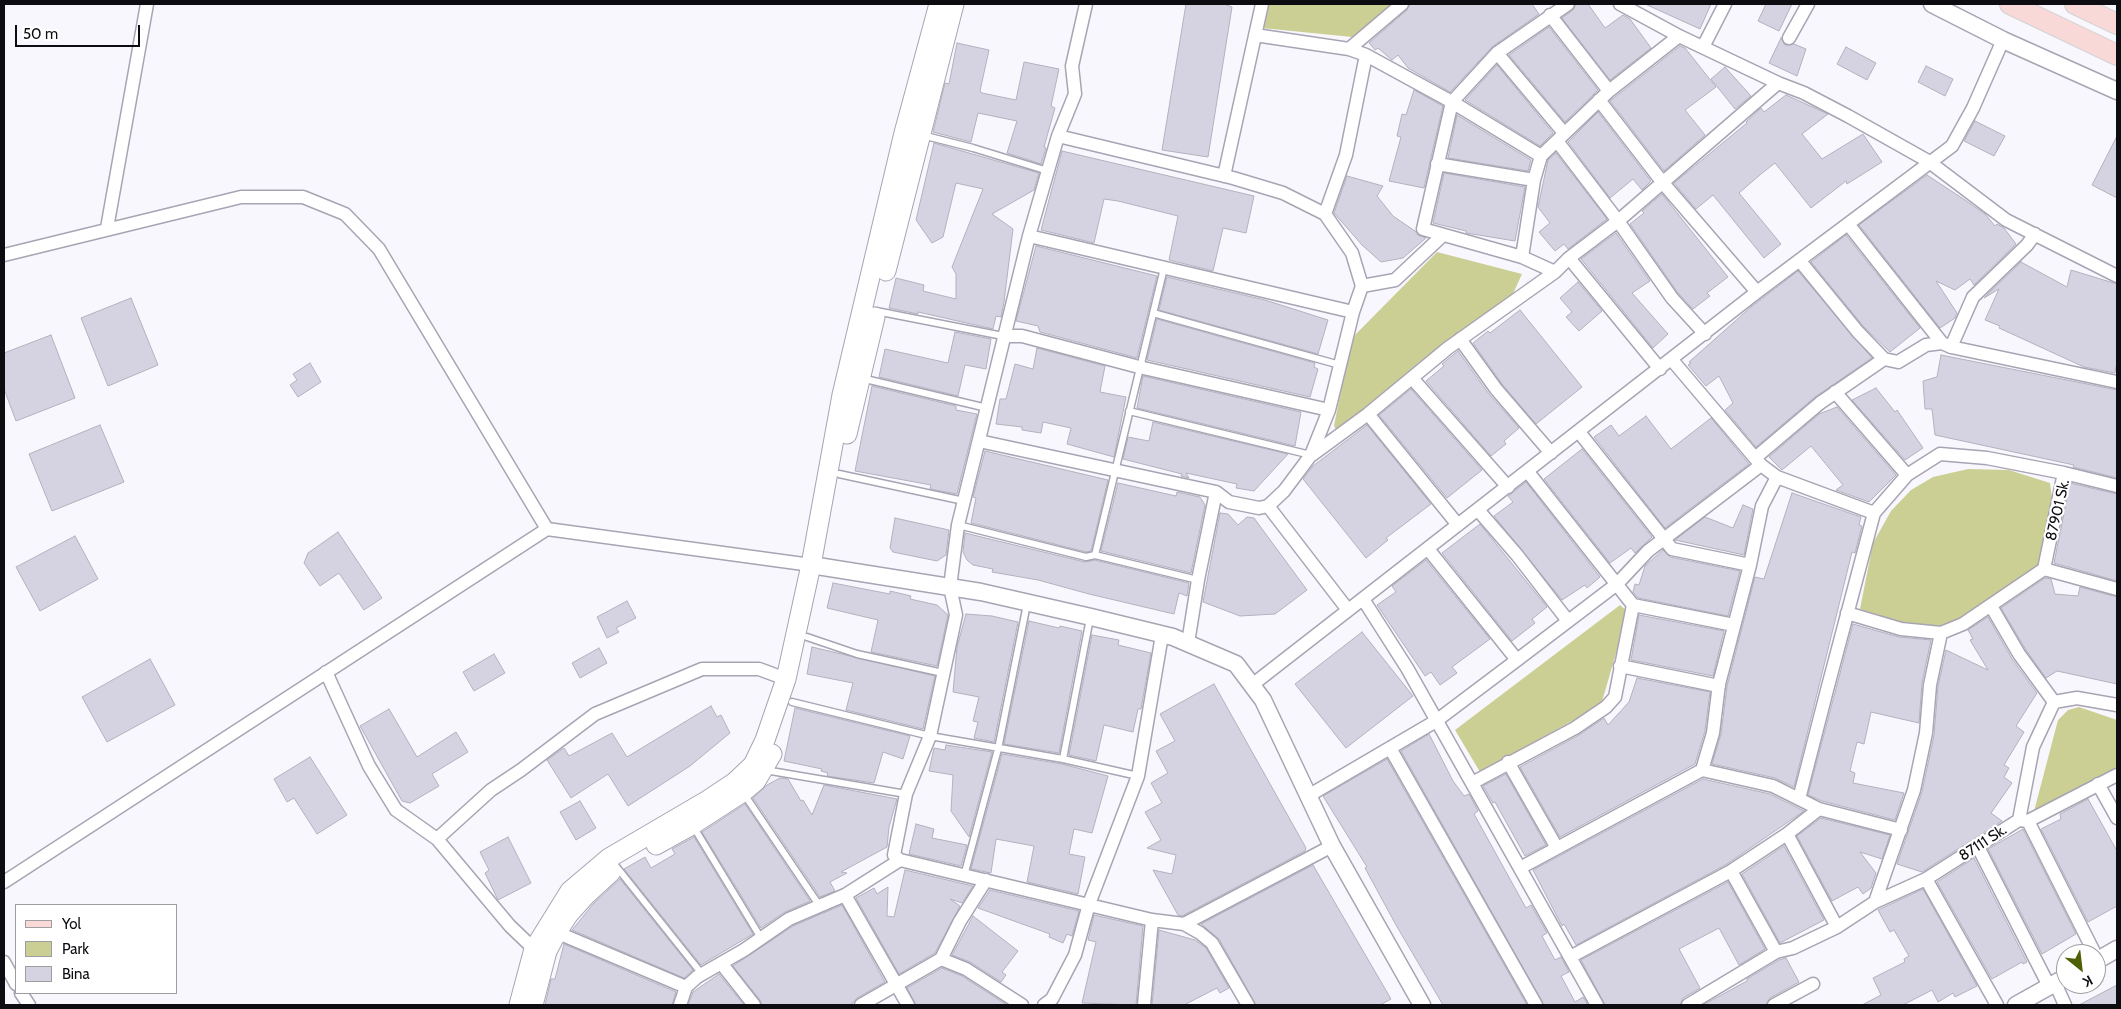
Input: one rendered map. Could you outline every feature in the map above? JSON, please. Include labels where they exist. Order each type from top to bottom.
[{"type":"main road","points":[[533,1005],[552,930],[570,891],[764,770],[792,702],[807,637],[842,395],[904,132],[939,4]]},
{"type":"main road","points":[[739,787],[765,740],[786,679],[817,566],[876,311],[954,4]]},
{"type":"main road","points":[[2010,4],[2117,55]]},
{"type":"main road","points":[[2075,4],[2117,24]]},
{"type":"main road","points":[[519,1005],[534,949],[552,930]]},
{"type":"street","points":[[107,228],[148,4]]},
{"type":"street","points":[[1086,4],[1072,66],[1075,94],[1058,136],[1029,236],[958,525],[950,587],[956,615],[930,736],[906,794],[894,855],[900,860],[964,876],[1152,920],[1184,924],[1200,932],[1212,943],[1248,1005]]},
{"type":"street","points":[[1224,176],[1262,4]]},
{"type":"street","points":[[1349,49],[1402,4]]},
{"type":"street","points":[[1555,272],[1522,257],[1423,229],[1436,164],[1452,102],[1497,53],[1568,4]]},
{"type":"street","points":[[1704,47],[1725,4]]},
{"type":"street","points":[[1789,38],[1808,4]]},
{"type":"street","points":[[1932,4],[2003,40],[2117,91]]},
{"type":"street","points":[[1628,5],[1679,36],[1778,83],[1804,93],[1928,161],[2006,220],[2117,276]]},
{"type":"street","points":[[1550,15],[1609,91]]},
{"type":"street","points":[[1255,35],[1349,49],[1366,55],[1452,102],[1541,156]]},
{"type":"street","points":[[1522,257],[1534,180],[1541,156],[1609,91],[1679,36]]},
{"type":"street","points":[[1252,685],[1757,292],[1800,261],[1928,161],[1952,146],[1973,108],[2003,40]]},
{"type":"street","points":[[1497,53],[1561,137],[1672,298],[1705,334]]},
{"type":"street","points":[[1325,214],[1346,155],[1366,55]]},
{"type":"street","points":[[1311,455],[1368,414],[1460,339],[1555,272],[1569,258],[1618,221],[1778,83]]},
{"type":"street","points":[[1599,100],[1663,182],[1757,292]]},
{"type":"street","points":[[980,441],[1117,469],[1216,492],[1229,502],[1259,508],[1268,506],[1284,491],[1311,455],[1329,410],[1353,312],[1362,286],[1352,253],[1325,214],[1283,193],[1224,176],[1058,136]]},
{"type":"street","points":[[1436,164],[1534,180]]},
{"type":"street","points":[[4,255],[107,228],[241,197],[303,197],[345,214],[379,248],[547,529]]},
{"type":"street","points":[[1848,224],[1946,345]]},
{"type":"street","points":[[1362,286],[1395,280],[1443,234]]},
{"type":"street","points":[[1946,345],[1973,297],[2027,245],[2035,234]]},
{"type":"street","points":[[1029,236],[1353,312]]},
{"type":"street","points":[[1569,258],[1660,369]]},
{"type":"street","points":[[1800,261],[1884,360]]},
{"type":"street","points":[[1003,336],[1022,336],[1139,367],[1329,410]]},
{"type":"street","points":[[1460,339],[1496,389],[1551,453]]},
{"type":"street","points":[[1308,796],[1436,721],[1517,660],[1617,584],[1648,551],[1758,461],[1835,392],[1884,360],[1898,362],[1926,344],[1946,345],[2117,382]]},
{"type":"street","points":[[1672,360],[1758,461],[1777,477],[1874,513]]},
{"type":"street","points":[[1412,378],[1508,486]]},
{"type":"street","points":[[1835,392],[1907,475]]},
{"type":"street","points":[[1368,414],[1458,526]]},
{"type":"street","points":[[1578,432],[1672,549],[1750,565]]},
{"type":"street","points":[[1800,799],[1874,513],[1907,475],[1940,454],[1987,458],[2064,473]]},
{"type":"street","points":[[1528,472],[1633,605],[1734,625]]},
{"type":"street","name":"87901 Sk.","points":[[2044,569],[2064,473],[2117,486]]},
{"type":"street","points":[[1702,770],[1713,734],[1719,686],[1750,565],[1762,506],[1777,477]]},
{"type":"street","points":[[1188,643],[1198,580],[1216,492]]},
{"type":"street","points":[[1268,506],[1348,610]]},
{"type":"street","points":[[1478,510],[1517,555],[1568,621]]},
{"type":"street","points":[[4,882],[547,529],[817,566],[950,587],[1090,616],[1162,635],[1188,643],[1236,664],[1263,700],[1332,846],[1422,1005]]},
{"type":"street","points":[[1428,548],[1517,660]]},
{"type":"street","points":[[1847,613],[1901,629],[1941,633],[1963,624],[2044,569],[2117,589]]},
{"type":"street","points":[[1363,599],[1407,668],[1597,1005]]},
{"type":"street","points":[[1472,783],[1508,762],[1575,728],[1606,707],[1615,697],[1633,605]]},
{"type":"street","points":[[1991,606],[2019,654],[2054,702]]},
{"type":"street","points":[[1875,902],[1914,790],[1926,733],[1930,685],[1941,633]]},
{"type":"street","points":[[1051,1004],[1075,955],[1089,904],[1138,776],[1162,635]]},
{"type":"street","points":[[1620,666],[1719,686]]},
{"type":"street","points":[[436,839],[490,790],[521,770],[595,714],[702,669],[759,669],[786,679]]},
{"type":"street","points":[[326,672],[369,766],[396,810],[436,839],[510,926],[534,949]]},
{"type":"street","points":[[2054,702],[2077,698],[2117,705]]},
{"type":"street","points":[[2054,702],[2033,747],[2023,820],[2089,944]]},
{"type":"street","points":[[1390,748],[1536,1005]]},
{"type":"street","points":[[1508,762],[1557,848]]},
{"type":"street","points":[[1520,868],[1702,770],[1773,786],[1819,809],[1901,830]]},
{"type":"street","name":"87111 Sk.","points":[[1688,1005],[1776,952],[1793,948],[1836,927],[1875,902],[1926,878],[2023,820],[2117,774]]},
{"type":"street","points":[[2098,784],[2117,818]]},
{"type":"street","points":[[1570,957],[1730,871],[1788,834],[1819,809]]},
{"type":"street","points":[[1788,834],[1836,927]]},
{"type":"street","points":[[1184,924],[1332,846]]},
{"type":"street","points":[[1978,847],[2056,980]]},
{"type":"street","points":[[680,1005],[686,987],[702,974],[789,919],[845,895],[900,860]]},
{"type":"street","points":[[1730,871],[1776,952]]},
{"type":"street","points":[[1926,878],[1997,1005]]},
{"type":"street","points":[[861,1005],[941,958],[960,921],[986,880]]},
{"type":"street","points":[[845,895],[894,985],[908,1005]]},
{"type":"street","points":[[1144,1005],[1152,920]]},
{"type":"street","points":[[552,930],[686,987]]},
{"type":"street","points":[[941,958],[966,969],[1022,1005]]},
{"type":"street","points":[[4,962],[15,982]]},
{"type":"street","points":[[721,963],[754,1005]]},
{"type":"street","points":[[2016,1005],[2056,983]]},
{"type":"street","points":[[1774,1005],[1814,984]]},
{"type":"street","points":[[22,994],[29,1005]]},
{"type":"lane","points":[[921,135],[973,148],[1048,171]]},
{"type":"lane","points":[[1095,555],[1164,268]]},
{"type":"lane","points":[[876,311],[1003,336]]},
{"type":"lane","points":[[1153,313],[1340,365]]},
{"type":"lane","points":[[860,378],[987,408]]},
{"type":"lane","points":[[1129,411],[1311,455]]},
{"type":"lane","points":[[839,474],[964,501]]},
{"type":"lane","points":[[958,525],[1086,557],[1095,555],[1198,580]]},
{"type":"lane","points":[[964,876],[998,749],[1027,604]]},
{"type":"lane","points":[[1062,759],[1090,616]]},
{"type":"lane","points":[[807,637],[857,654],[943,673]]},
{"type":"lane","points":[[792,702],[930,736],[1062,759],[1138,776]]},
{"type":"lane","points":[[764,770],[906,794]]},
{"type":"lane","points":[[739,787],[819,905]]},
{"type":"lane","points":[[688,819],[761,938]]},
{"type":"lane","points":[[613,863],[702,974]]},
{"type":"green space","points":[[1266,4],[1395,4],[1352,37],[1262,28]]},
{"type":"green space","points":[[1437,252],[1522,274],[1506,309],[1339,435],[1334,426],[1351,339]]},
{"type":"green space","points":[[1968,469],[2009,470],[2050,483],[2054,513],[2048,551],[2032,574],[2013,589],[1950,624],[1922,627],[1890,621],[1860,609],[1873,543],[1891,511],[1911,490],[1933,477]]},
{"type":"green space","points":[[1620,605],[1628,612],[1601,705],[1480,772],[1455,730]]},
{"type":"green space","points":[[2079,707],[2117,720],[2117,767],[2033,815],[2058,720],[2068,710]]},
{"type":"building","points":[[1186,4],[1224,4],[1232,7],[1208,157],[1162,150]]},
{"type":"building","points":[[1410,4],[1532,4],[1539,14],[1492,47],[1450,92],[1408,68],[1398,55],[1392,60],[1378,48],[1375,50],[1369,43],[1407,10]]},
{"type":"building","points":[[1576,4],[1588,4],[1605,28],[1623,15],[1630,19],[1651,48],[1610,80],[1562,18],[1573,10]]},
{"type":"building","points":[[1645,4],[1711,4],[1700,29]]},
{"type":"building","points":[[1766,4],[1792,4],[1779,31],[1758,21]]},
{"type":"building","points":[[1549,27],[1598,90],[1565,122],[1509,55]]},
{"type":"building","points":[[1781,38],[1785,45],[1794,44],[1806,49],[1797,76],[1769,63]]},
{"type":"building","points":[[957,43],[989,50],[980,91],[982,93],[1016,100],[1024,62],[1059,69],[1051,106],[1055,108],[1041,164],[1007,153],[1017,121],[978,113],[971,142],[933,132],[945,83],[949,84]]},
{"type":"building","points":[[1680,46],[1685,48],[1716,87],[1685,110],[1705,135],[1664,171],[1610,101]]},
{"type":"building","points":[[1846,47],[1876,63],[1867,80],[1837,64]]},
{"type":"building","points":[[1497,65],[1553,133],[1540,146],[1465,100]]},
{"type":"building","points":[[1926,66],[1953,79],[1945,96],[1918,82]]},
{"type":"building","points":[[1725,67],[1751,96],[1735,109],[1711,79]]},
{"type":"building","points":[[1414,90],[1443,106],[1424,188],[1389,181],[1401,137],[1397,136],[1402,114],[1406,115]]},
{"type":"building","points":[[1786,95],[1828,114],[1802,134],[1822,159],[1863,134],[1882,162],[1847,184],[1846,181],[1811,208],[1775,163],[1761,174],[1739,193],[1781,244],[1764,258],[1713,195],[1696,209],[1674,183],[1747,123],[1761,108],[1764,112]]},
{"type":"building","points":[[1598,112],[1651,181],[1642,190],[1633,179],[1610,198],[1568,142]]},
{"type":"building","points":[[1457,115],[1531,160],[1528,171],[1448,158]]},
{"type":"building","points":[[1975,121],[2005,136],[1994,156],[1964,141]]},
{"type":"building","points":[[2117,136],[2117,198],[2092,185]]},
{"type":"building","points":[[934,143],[1039,173],[1034,190],[992,214],[1013,229],[1001,317],[996,316],[993,329],[918,312],[918,314],[889,308],[896,278],[924,285],[923,291],[956,299],[956,274],[952,267],[983,189],[956,183],[943,237],[932,243],[916,220]]},
{"type":"building","points":[[1062,151],[1254,196],[1246,233],[1223,228],[1213,271],[1169,260],[1178,216],[1118,201],[1104,199],[1094,243],[1041,230]]},
{"type":"building","points":[[1556,153],[1607,219],[1568,249],[1564,244],[1555,251],[1539,232],[1550,223],[1538,207],[1548,160]]},
{"type":"building","points":[[1444,173],[1525,187],[1515,241],[1466,233],[1466,231],[1433,223]]},
{"type":"building","points":[[1927,175],[1985,214],[1995,226],[1997,224],[2004,228],[2016,244],[1974,285],[1970,279],[1955,290],[1936,281],[1957,313],[1955,318],[1940,328],[1859,225]]},
{"type":"building","points":[[1347,176],[1383,186],[1377,196],[1393,216],[1418,235],[1426,238],[1403,258],[1381,262],[1362,245],[1334,213]]},
{"type":"building","points":[[1662,194],[1728,277],[1707,293],[1710,296],[1693,309],[1678,293],[1630,224],[1644,213],[1642,211]]},
{"type":"building","points":[[1616,233],[1650,281],[1632,293],[1668,334],[1653,348],[1581,259]]},
{"type":"building","points":[[1846,235],[1920,328],[1890,352],[1864,327],[1811,262]]},
{"type":"building","points":[[1036,246],[1157,276],[1137,358],[1040,332],[1038,326],[1016,321]]},
{"type":"building","points":[[2021,262],[2067,287],[2071,270],[2117,284],[2117,361],[2115,373],[2084,367],[1985,320],[1999,289],[1984,298]]},
{"type":"building","points":[[1798,271],[1872,358],[1815,397],[1756,447],[1725,410],[1733,403],[1719,376],[1706,386],[1688,365],[1691,363],[1689,362],[1751,307]]},
{"type":"building","points":[[1167,277],[1265,300],[1328,320],[1318,354],[1159,310]]},
{"type":"building","points":[[1578,282],[1602,311],[1579,331],[1566,317],[1572,312],[1560,298]]},
{"type":"building","points":[[131,298],[158,365],[108,386],[81,318]]},
{"type":"building","points":[[1520,310],[1582,387],[1536,424],[1502,384],[1473,343],[1488,331],[1490,333]]},
{"type":"building","points":[[1157,319],[1315,363],[1314,367],[1318,369],[1310,397],[1147,360]]},
{"type":"building","points":[[955,332],[991,339],[986,369],[965,365],[958,396],[879,377],[885,349],[948,363]]},
{"type":"building","points":[[51,335],[75,398],[16,421],[4,389],[4,353]]},
{"type":"building","points":[[1037,348],[1105,366],[1100,392],[1126,397],[1114,457],[1067,444],[1071,428],[1043,422],[1041,433],[1022,430],[1022,427],[996,424],[1000,399],[1006,399],[1015,364],[1033,369]]},
{"type":"building","points":[[1458,351],[1489,394],[1519,428],[1504,441],[1506,444],[1491,456],[1426,381]]},
{"type":"building","points":[[1941,355],[2117,390],[2117,478],[2073,467],[2074,465],[1935,435],[1932,409],[1925,409],[1923,381],[1937,377]]},
{"type":"building","points":[[310,363],[321,382],[298,397],[290,385],[297,380],[293,374]]},
{"type":"building","points":[[1143,376],[1301,412],[1295,446],[1137,408]]},
{"type":"building","points":[[872,386],[956,406],[956,410],[977,414],[957,494],[930,489],[931,485],[855,471]]},
{"type":"building","points":[[1876,388],[1895,412],[1897,410],[1923,448],[1905,460],[1852,400]]},
{"type":"building","points":[[1411,389],[1482,470],[1447,498],[1379,415]]},
{"type":"building","points":[[1837,407],[1896,475],[1869,502],[1836,490],[1843,485],[1811,446],[1782,470],[1769,457],[1819,414]]},
{"type":"building","points":[[1646,416],[1671,449],[1711,418],[1749,464],[1665,528],[1594,437],[1611,425],[1619,436]]},
{"type":"building","points":[[1153,422],[1288,454],[1254,491],[1236,488],[1237,484],[1186,473],[1189,478],[1181,476],[1182,474],[1123,459],[1128,437],[1149,441]]},
{"type":"building","points":[[100,425],[124,482],[52,511],[29,454]]},
{"type":"building","points":[[1367,425],[1431,504],[1386,538],[1388,540],[1366,558],[1303,479],[1313,466]]},
{"type":"building","points":[[1582,449],[1652,537],[1635,553],[1631,548],[1610,563],[1544,479]]},
{"type":"building","points":[[985,451],[1108,480],[1091,551],[1086,552],[971,523],[976,498],[973,497]]},
{"type":"building","points":[[1526,482],[1600,577],[1587,588],[1585,585],[1562,600],[1494,516],[1513,502],[1508,496]]},
{"type":"building","points":[[1118,483],[1176,496],[1177,492],[1200,497],[1205,505],[1191,573],[1101,551]]},
{"type":"building","points":[[2070,483],[2117,494],[2117,581],[2054,563]]},
{"type":"building","points":[[1792,493],[1861,517],[1859,525],[1862,526],[1855,553],[1852,552],[1794,787],[1775,778],[1712,764],[1721,734],[1727,686],[1755,577],[1764,579]]},
{"type":"building","points":[[1743,505],[1753,509],[1744,555],[1675,540],[1705,517],[1733,528]]},
{"type":"building","points":[[1220,513],[1228,514],[1238,525],[1247,517],[1254,518],[1307,590],[1275,614],[1240,616],[1203,602]]},
{"type":"building","points":[[895,518],[949,530],[946,555],[937,561],[893,552],[890,548]]},
{"type":"building","points":[[1480,524],[1547,607],[1532,619],[1535,623],[1512,641],[1442,553]]},
{"type":"building","points":[[338,532],[382,598],[364,610],[339,573],[320,586],[304,563],[308,553]]},
{"type":"building","points":[[965,533],[1085,562],[1095,560],[1189,583],[1187,596],[1179,593],[1174,614],[1038,580],[992,572],[993,569],[973,565],[967,560],[963,552]]},
{"type":"building","points":[[75,536],[98,579],[40,611],[16,567]]},
{"type":"building","points":[[1663,550],[1670,557],[1740,571],[1728,616],[1638,598],[1633,592],[1635,584],[1639,585],[1645,566]]},
{"type":"building","points":[[1426,560],[1490,639],[1452,667],[1457,673],[1440,685],[1431,672],[1425,676],[1377,605],[1396,592],[1392,586]]},
{"type":"building","points":[[2045,578],[2051,579],[2055,594],[2078,596],[2080,587],[2117,597],[2117,684],[2057,671],[2046,678],[2026,650],[2001,608]]},
{"type":"building","points":[[833,583],[890,594],[890,591],[911,596],[910,599],[937,605],[948,615],[937,666],[871,652],[878,620],[827,608]]},
{"type":"building","points":[[627,601],[636,618],[616,628],[619,632],[607,638],[597,617]]},
{"type":"building","points":[[966,614],[992,616],[1018,622],[994,742],[974,738],[978,722],[973,721],[979,697],[953,692],[957,647]]},
{"type":"building","points":[[1639,615],[1724,631],[1713,676],[1631,660]]},
{"type":"building","points":[[1988,617],[2012,659],[2037,693],[2016,726],[2024,732],[2004,765],[2009,768],[2004,777],[2012,783],[1991,813],[2002,821],[1922,872],[1897,864],[1922,792],[1934,735],[1938,686],[1946,650],[1988,670],[1970,640],[1973,639],[1968,630]]},
{"type":"building","points":[[1029,621],[1082,631],[1059,753],[1004,744]]},
{"type":"building","points":[[1853,624],[1899,637],[1931,640],[1922,683],[1919,723],[1871,712],[1864,744],[1857,742],[1850,771],[1855,773],[1853,783],[1904,793],[1895,820],[1822,801],[1808,795]]},
{"type":"building","points":[[1362,632],[1413,696],[1346,748],[1295,684]]},
{"type":"building","points":[[1092,635],[1119,640],[1118,645],[1151,653],[1141,709],[1138,709],[1133,732],[1104,725],[1096,761],[1069,755]]},
{"type":"building","points":[[812,647],[935,676],[923,729],[846,710],[853,683],[807,674]]},
{"type":"building","points":[[599,648],[607,663],[580,678],[572,663]]},
{"type":"building","points":[[494,654],[505,673],[474,691],[463,672]]},
{"type":"building","points":[[150,659],[175,705],[107,742],[82,697]]},
{"type":"building","points":[[1637,678],[1710,692],[1705,731],[1695,764],[1560,837],[1520,767],[1579,735],[1604,718],[1608,725],[1629,702]]},
{"type":"building","points":[[1214,684],[1306,848],[1305,851],[1182,916],[1178,915],[1153,870],[1172,874],[1176,855],[1147,848],[1161,840],[1145,812],[1162,803],[1151,783],[1168,773],[1156,751],[1175,741],[1160,714]]},
{"type":"building","points":[[711,706],[717,717],[721,715],[730,733],[690,766],[628,806],[608,774],[571,798],[547,760],[564,748],[569,756],[612,733],[627,757]]},
{"type":"building","points":[[795,708],[910,736],[903,759],[883,752],[874,783],[827,776],[828,773],[821,771],[822,769],[784,761]]},
{"type":"building","points":[[389,709],[417,757],[456,732],[468,752],[432,774],[439,786],[410,803],[402,801],[360,726]]},
{"type":"building","points":[[1429,734],[1453,781],[1464,796],[1469,794],[1478,811],[1474,814],[1526,908],[1531,905],[1547,933],[1542,936],[1555,960],[1561,957],[1569,972],[1561,976],[1575,1002],[1583,997],[1588,1005],[1544,1005],[1401,751]]},
{"type":"building","points":[[946,745],[992,752],[969,837],[951,811],[953,775],[929,771],[934,748],[945,750]]},
{"type":"building","points":[[1002,754],[1062,764],[1108,776],[1092,833],[1074,829],[1069,854],[1085,857],[1078,894],[1027,882],[1034,846],[996,839],[991,873],[971,869]]},
{"type":"building","points":[[310,757],[347,815],[317,834],[294,798],[287,802],[274,779]]},
{"type":"building","points":[[1387,759],[1527,1005],[1443,1005],[1396,925],[1365,868],[1367,867],[1323,796]]},
{"type":"building","points":[[1506,774],[1546,845],[1525,856],[1495,802],[1493,803],[1483,786]]},
{"type":"building","points":[[780,778],[788,779],[812,815],[824,785],[897,799],[889,827],[887,847],[841,872],[847,873],[830,882],[835,891],[820,897],[753,798],[767,785]]},
{"type":"building","points":[[1703,779],[1770,794],[1804,811],[1727,864],[1576,945],[1564,924],[1562,926],[1533,870]]},
{"type":"building","points":[[2088,799],[2117,851],[2117,906],[2088,922],[2041,829],[2061,819],[2060,814]]},
{"type":"building","points":[[580,801],[596,828],[576,840],[560,812]]},
{"type":"building","points":[[745,804],[810,901],[785,912],[761,928],[702,832]]},
{"type":"building","points":[[1821,818],[1890,835],[1882,859],[1860,852],[1876,873],[1871,888],[1863,894],[1858,887],[1832,901],[1797,836]]},
{"type":"building","points":[[916,824],[934,829],[932,838],[967,845],[961,866],[909,854]]},
{"type":"building","points":[[2023,829],[2076,934],[2056,944],[2042,954],[1988,849]]},
{"type":"building","points":[[508,837],[531,883],[498,900],[485,873],[489,870],[480,852]]},
{"type":"building","points":[[694,837],[753,934],[701,965],[624,869],[645,857],[651,868],[675,854],[672,849]]},
{"type":"building","points":[[1784,846],[1824,920],[1780,943],[1742,874]]},
{"type":"building","points":[[1974,858],[2027,962],[2023,964],[2022,962],[1992,979],[1937,882]]},
{"type":"building","points":[[1313,865],[1391,999],[1380,1005],[1256,1005],[1219,939],[1201,924]]},
{"type":"building","points":[[905,870],[973,886],[962,903],[950,899],[960,906],[935,953],[899,974],[856,898],[874,888],[877,894],[888,887],[887,916],[894,917]]},
{"type":"building","points":[[620,879],[693,970],[684,978],[572,930],[594,903]]},
{"type":"building","points":[[1728,882],[1765,949],[1739,965],[1719,928],[1679,949],[1700,988],[1683,998],[1680,1005],[1605,1005],[1581,960]]},
{"type":"building","points":[[1923,889],[1977,986],[1955,997],[1953,993],[1938,1002],[1932,990],[1903,1005],[1862,1005],[1881,995],[1873,978],[1905,962],[1904,959],[1909,956],[1894,930],[1890,932],[1878,910]]},
{"type":"building","points":[[990,890],[1079,911],[1072,936],[1067,934],[1063,943],[1049,937],[1050,934],[978,908]]},
{"type":"building","points":[[842,905],[885,982],[857,998],[851,1005],[762,1005],[733,966],[793,926]]},
{"type":"building","points":[[1094,915],[1143,926],[1136,1005],[1082,1003],[1096,942],[1088,940]]},
{"type":"building","points":[[973,916],[1018,951],[1002,972],[1006,975],[1001,982],[970,962],[952,955]]},
{"type":"building","points":[[1159,930],[1195,940],[1206,948],[1229,988],[1220,993],[1217,988],[1184,1005],[1152,1005]]},
{"type":"building","points":[[564,944],[676,992],[672,1005],[545,1005],[551,979],[555,979]]},
{"type":"building","points":[[1786,958],[1799,982],[1770,998],[1766,1005],[1703,1005],[1747,981],[1747,979],[1779,960]]},
{"type":"building","points":[[942,968],[962,976],[1007,1005],[916,1005],[907,988]]},
{"type":"building","points":[[719,974],[744,1005],[688,1005],[693,992]]},
{"type":"building","points":[[2117,985],[2117,1005],[2079,1005],[2100,994],[2106,994],[2106,991]]}]
